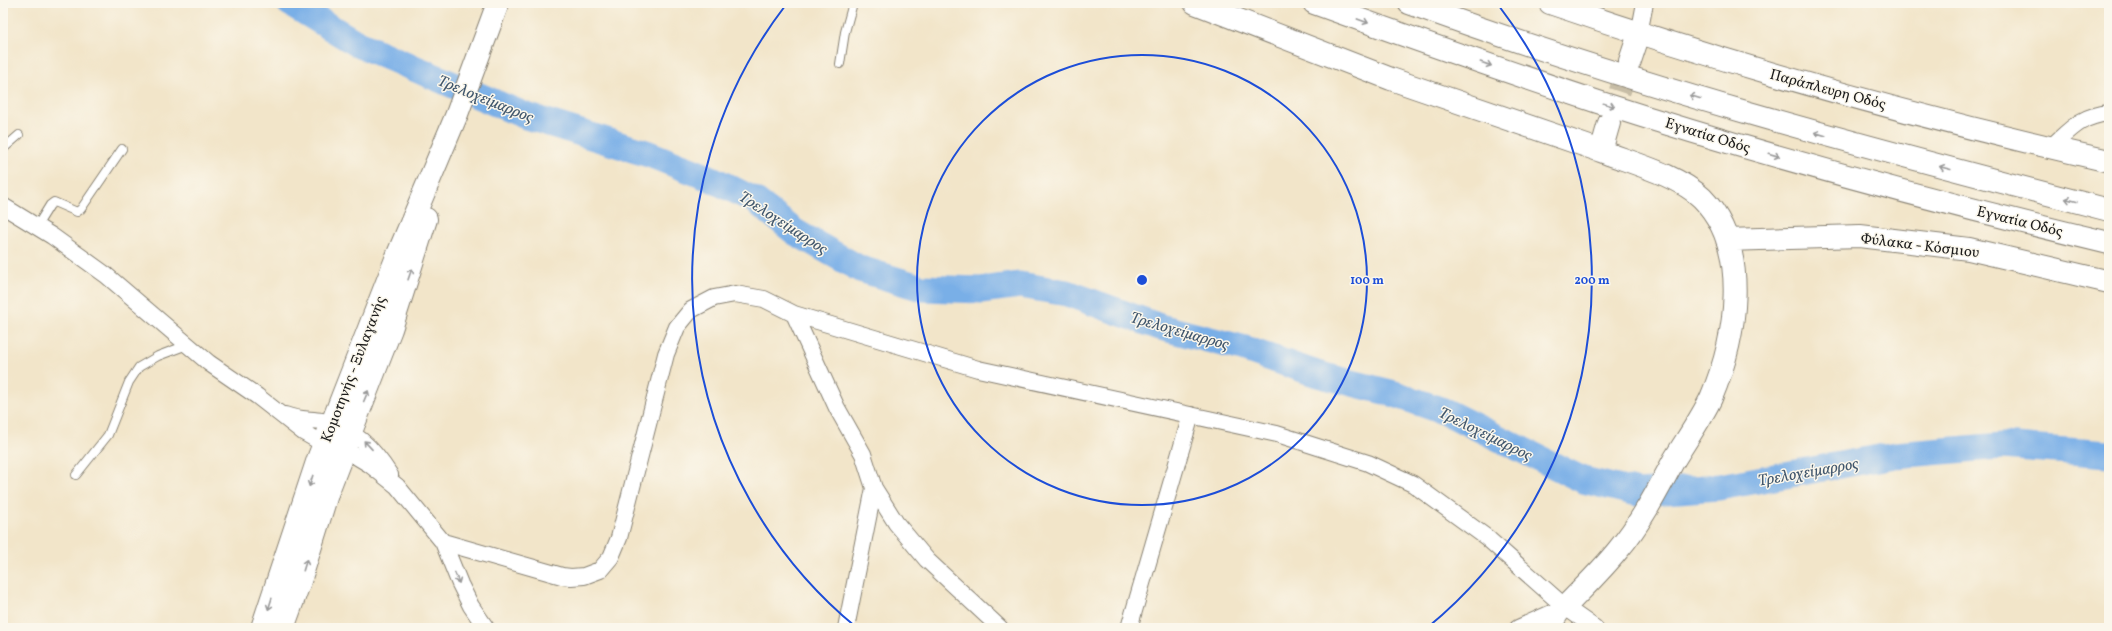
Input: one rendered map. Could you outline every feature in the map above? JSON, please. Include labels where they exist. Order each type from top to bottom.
[{"type":"main road","name":"Κομοτηνής - Ξυλαγανής","points":[[262,628],[337,438],[396,259],[457,114],[498,3]]},
{"type":"main road","points":[[1195,3],[1391,79],[1601,151],[1686,186],[1702,198],[1714,212],[1727,240],[1735,274],[1732,327],[1725,363],[1710,399],[1657,491],[1619,549],[1565,607]]},
{"type":"main road","name":"Εγνατία Οδός","points":[[1314,3],[1433,46],[1592,100],[1735,144],[1866,181],[2109,243]]},
{"type":"main road","points":[[1409,3],[1602,68],[1746,113],[1876,150],[2109,210]]},
{"type":"main road","name":"Παράπλευρη Οδός","points":[[1550,3],[1639,34],[1808,85],[2050,148],[2109,161]]},
{"type":"main road","points":[[1630,60],[1639,34]]},
{"type":"main road","points":[[1601,151],[1609,123]]},
{"type":"main road","name":"Φύλακα - Κόσμιου","points":[[1727,240],[1860,236],[1969,249],[2109,282]]},
{"type":"main road","name":"Κομοτηνής - Ξυλαγανής","points":[[283,628],[328,491],[337,438]]},
{"type":"street","points":[[1639,34],[1645,3]]},
{"type":"street","points":[[2050,148],[2079,121],[2094,115],[2109,113]]},
{"type":"street","points":[[3,206],[37,226],[106,275],[209,363],[279,413],[337,438],[397,486],[443,542],[460,584],[471,606],[486,628]]},
{"type":"street","points":[[443,542],[562,576],[584,576],[600,570],[611,557],[619,538],[666,354],[677,327],[691,310],[714,298],[736,294],[764,299],[794,314],[978,369],[1277,434],[1368,463],[1413,484],[1486,537],[1565,607],[1595,628]]},
{"type":"street","points":[[794,314],[837,408],[863,454],[874,488],[896,523],[927,560],[1000,628]]},
{"type":"street","points":[[1129,628],[1191,415]]},
{"type":"street","points":[[846,628],[874,488]]},
{"type":"street","points":[[1518,628],[1565,607]]},
{"type":"street","points":[[1552,628],[1565,607]]},
{"type":"lane","points":[[840,64],[845,32],[853,3]]},
{"type":"lane","points":[[3,149],[19,135]]},
{"type":"lane","points":[[37,226],[50,204],[54,202],[72,211],[77,212],[81,209],[122,149]]},
{"type":"lane","points":[[76,475],[108,435],[129,382],[139,367],[158,356],[187,345]]},
{"type":"waterway","name":"Τρελοχείμαρρος","points":[[290,3],[358,44],[526,116],[649,154],[712,179],[756,201],[795,232],[860,269],[922,288],[981,290],[1020,285],[1067,293],[1160,327],[1242,348],[1317,374],[1395,394],[1446,412],[1583,480],[1638,493],[1719,487],[1895,455],[2002,446],[2109,454]]},
{"type":"tunnel","points":[[1609,123],[1630,61]]}]
